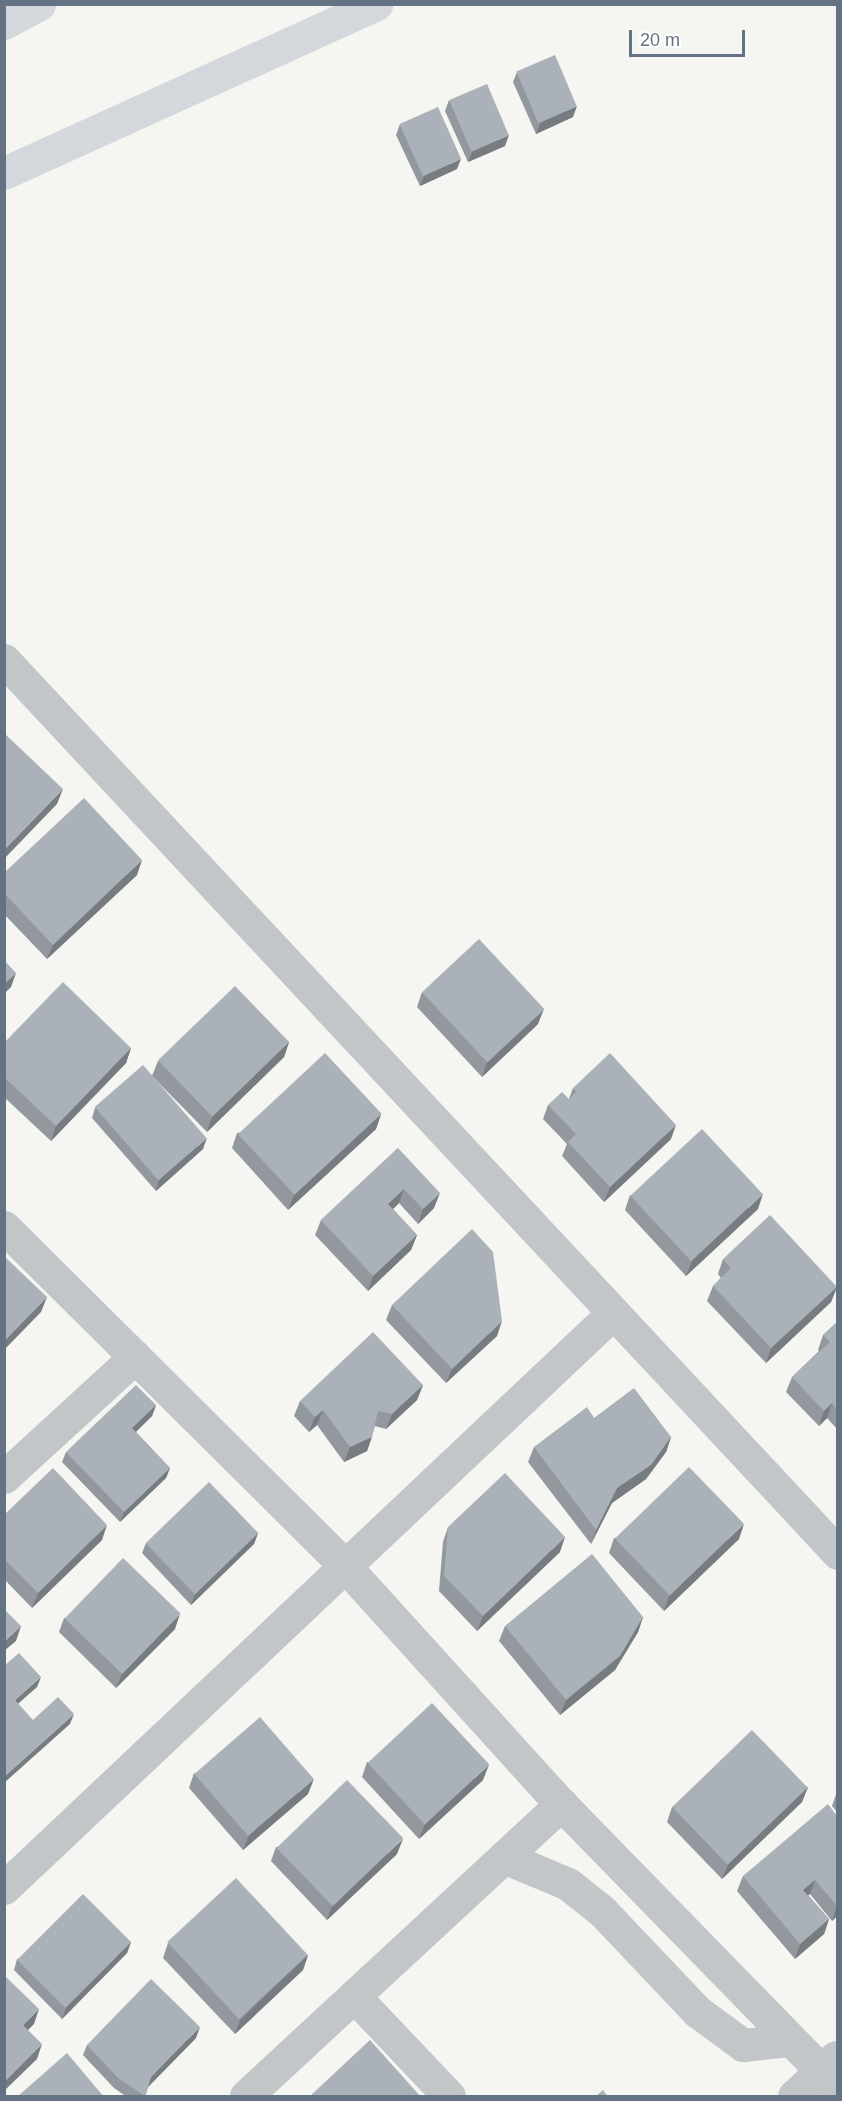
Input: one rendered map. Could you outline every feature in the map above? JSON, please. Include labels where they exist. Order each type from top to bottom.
[{"type":"highway","points":[[4,23],[39,4]]},
{"type":"highway","points":[[4,173],[322,14],[377,4]]},
{"type":"street","points":[[4,660],[611,1315],[837,1553]]},
{"type":"street","points":[[4,1227],[345,1566],[561,1804],[790,2040],[832,2072],[794,2097]]},
{"type":"street","points":[[4,1887],[611,1315]]},
{"type":"street","points":[[4,1477],[135,1357]]},
{"type":"street","points":[[246,2097],[561,1804]]},
{"type":"street","points":[[504,1857],[568,1884],[602,1911],[698,2012],[743,2045],[790,2040]]},
{"type":"street","points":[[354,1996],[449,2097]]},
{"type":"building","points":[[555,55],[577,107],[538,123],[516,71]]},
{"type":"building","points":[[487,84],[509,136],[471,152],[449,100]]},
{"type":"building","points":[[438,107],[461,159],[423,176],[400,124]]},
{"type":"building","points":[[4,733],[63,789],[4,850]]},
{"type":"building","points":[[84,798],[142,860],[53,945],[4,893],[4,873]]},
{"type":"building","points":[[479,939],[544,1009],[487,1062],[422,992]]},
{"type":"building","points":[[4,960],[16,973],[4,984]]},
{"type":"building","points":[[63,982],[131,1048],[56,1126],[4,1077],[4,1043]]},
{"type":"building","points":[[235,986],[289,1042],[212,1116],[158,1060]]},
{"type":"building","points":[[325,1053],[382,1114],[295,1195],[238,1134]]},
{"type":"building","points":[[610,1053],[676,1125],[610,1187],[568,1142],[576,1134],[548,1105],[562,1092],[569,1099],[576,1092],[573,1088]]},
{"type":"building","points":[[143,1065],[207,1138],[158,1180],[95,1107]]},
{"type":"building","points":[[702,1129],[763,1194],[691,1261],[630,1196]]},
{"type":"building","points":[[398,1148],[440,1193],[423,1209],[404,1189],[388,1204],[417,1235],[373,1276],[321,1220]]},
{"type":"building","points":[[770,1215],[837,1287],[771,1348],[713,1286],[731,1268],[723,1259]]},
{"type":"building","points":[[472,1229],[493,1252],[502,1321],[452,1369],[392,1305]]},
{"type":"building","points":[[4,1256],[47,1297],[4,1341]]},
{"type":"building","points":[[837,1322],[837,1409],[832,1403],[824,1411],[792,1377],[830,1342],[823,1335]]},
{"type":"building","points":[[373,1332],[423,1385],[392,1414],[378,1411],[372,1437],[350,1447],[323,1410],[315,1417],[300,1401]]},
{"type":"building","points":[[136,1385],[156,1405],[132,1428],[170,1468],[124,1512],[66,1452]]},
{"type":"building","points":[[634,1388],[671,1437],[651,1465],[617,1488],[596,1530],[534,1447],[587,1407],[594,1418]]},
{"type":"building","points":[[689,1467],[744,1524],[670,1595],[615,1539]]},
{"type":"building","points":[[53,1468],[107,1525],[38,1593],[4,1559],[4,1515]]},
{"type":"building","points":[[505,1473],[565,1537],[483,1616],[444,1576],[448,1527]]},
{"type":"building","points":[[209,1482],[258,1533],[195,1594],[146,1543]]},
{"type":"building","points":[[592,1554],[643,1617],[620,1656],[566,1700],[505,1626]]},
{"type":"building","points":[[123,1558],[181,1614],[122,1674],[65,1618]]},
{"type":"building","points":[[4,1609],[21,1626],[4,1642]]},
{"type":"building","points":[[19,1653],[41,1677],[15,1700],[33,1720],[58,1697],[74,1714],[5,1776],[4,1666]]},
{"type":"building","points":[[432,1703],[489,1764],[425,1824],[368,1763]]},
{"type":"building","points":[[260,1717],[314,1779],[248,1836],[194,1774]]},
{"type":"building","points":[[752,1730],[808,1788],[728,1865],[672,1807]]},
{"type":"building","points":[[347,1780],[403,1838],[333,1906],[277,1848]]},
{"type":"building","points":[[828,1804],[837,1816],[837,1906],[815,1880],[803,1890],[829,1919],[800,1944],[743,1876]]},
{"type":"building","points":[[236,1878],[308,1955],[239,2019],[167,1942]]},
{"type":"building","points":[[83,1894],[131,1942],[65,2008],[17,1960]]},
{"type":"building","points":[[4,1975],[39,2009],[23,2025],[42,2044],[4,2082]]},
{"type":"building","points":[[151,1979],[200,2027],[151,2077],[145,2096],[118,2078],[87,2045]]},
{"type":"building","points":[[370,2040],[421,2097],[309,2097]]},
{"type":"building","points":[[67,2053],[104,2097],[17,2097]]},
{"type":"building","points":[[603,2090],[608,2097],[595,2097]]}]
